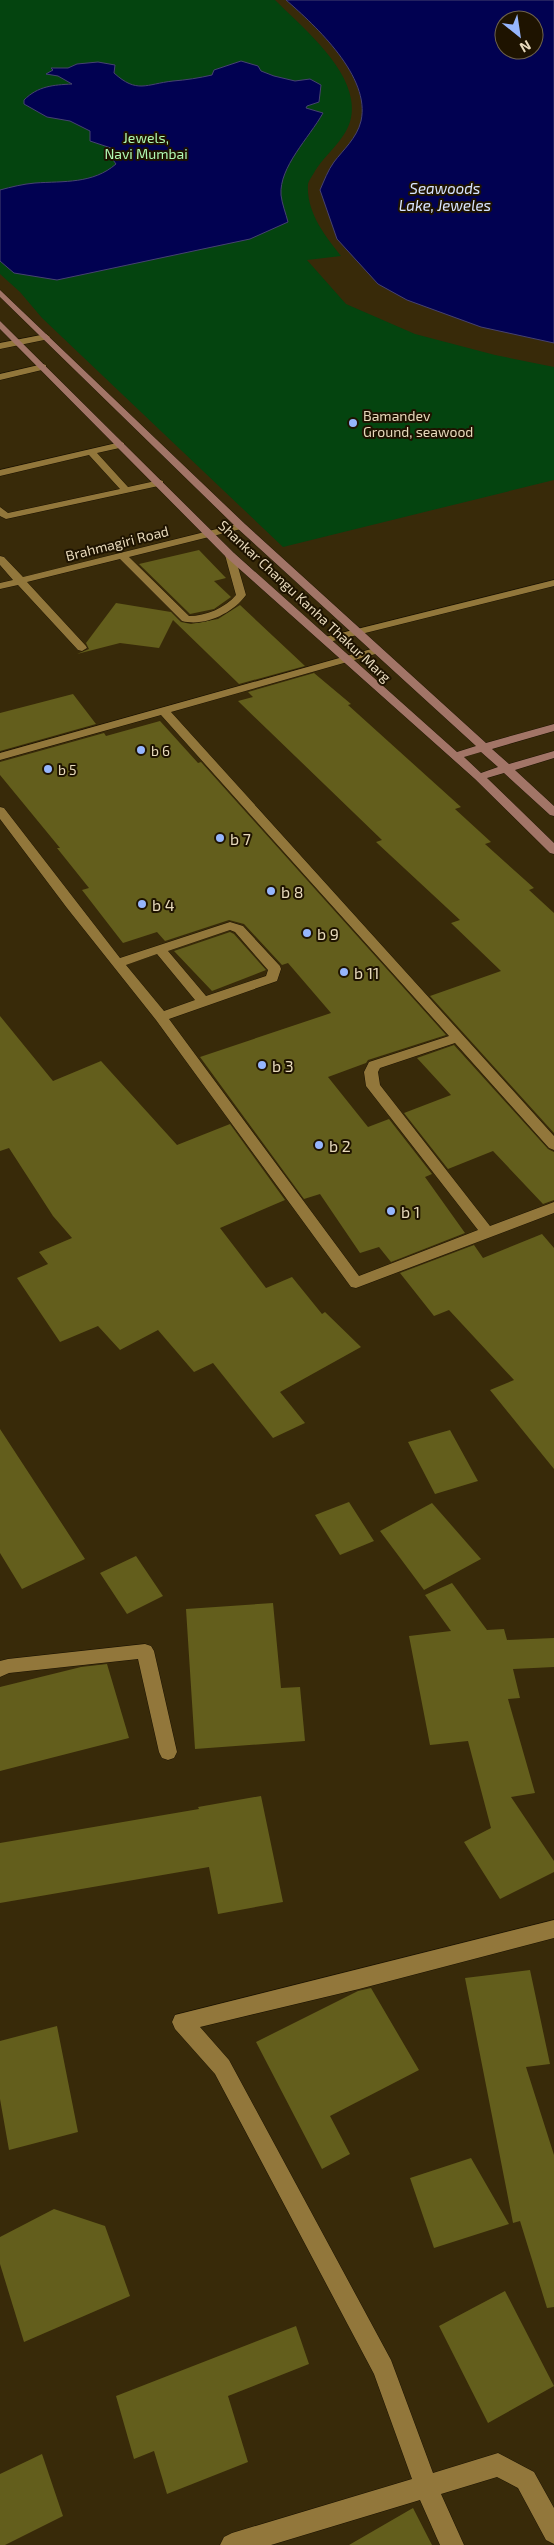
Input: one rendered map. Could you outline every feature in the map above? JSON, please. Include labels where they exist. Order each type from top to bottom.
[{"type":"street","name":"Shankar Changu Kanha Thakur Marg","points":[[0,292],[241,526],[554,812]]},
{"type":"street","name":"Shankar Changu Kanha Thakur Marg","points":[[0,324],[230,555],[479,777],[554,850]]},
{"type":"street","points":[[0,346],[46,337]]},
{"type":"street","points":[[0,377],[43,367]]},
{"type":"street","points":[[0,473],[121,445]]},
{"type":"street","points":[[91,452],[126,491]]},
{"type":"street","points":[[2,514],[160,483]]},
{"type":"street","name":"Brahmagiri Road","points":[[0,586],[241,526]]},
{"type":"street","points":[[122,556],[181,617],[197,619],[234,604],[241,595],[230,555]]},
{"type":"street","points":[[0,558],[82,648]]},
{"type":"street","points":[[326,640],[554,583]]},
{"type":"street","points":[[0,757],[375,650]]},
{"type":"street","points":[[163,710],[554,1145]]},
{"type":"street","points":[[455,756],[554,726]]},
{"type":"street","points":[[479,777],[554,754]]},
{"type":"street","points":[[0,811],[71,905],[162,1017],[356,1283],[554,1207]]},
{"type":"street","points":[[118,963],[230,926],[239,929],[275,969],[272,978],[162,1017]]},
{"type":"street","points":[[159,949],[204,1002]]},
{"type":"street","points":[[458,1038],[374,1065],[371,1072],[373,1086],[488,1233]]},
{"type":"street","points":[[3,1662],[145,1651],[168,1752]]},
{"type":"street","points":[[452,2545],[427,2488],[378,2359],[222,2067],[182,2022],[359,1980],[554,1929]]},
{"type":"street","points":[[232,2545],[427,2488],[498,2465],[526,2480],[554,2532]]},
{"type":"green space","name":"Jewels, Navi Mumbai","points":[[0,0],[275,0],[331,58],[347,85],[351,99],[352,111],[346,130],[321,162],[308,184],[308,194],[313,214],[323,232],[341,256],[307,260],[346,304],[415,334],[495,355],[554,367],[554,480],[283,547],[42,318],[20,292],[0,274]]},
{"type":"water","name":"Seawoods Lake, Jeweles","points":[[286,0],[554,0],[554,343],[481,327],[407,300],[378,284],[337,239],[320,190],[332,165],[359,127],[362,104],[358,87],[350,70],[326,38]]},
{"type":"water","points":[[241,61],[258,66],[261,71],[274,76],[295,81],[310,79],[321,85],[319,102],[306,108],[323,113],[290,163],[282,184],[281,195],[288,222],[250,239],[57,280],[14,273],[0,261],[0,190],[31,183],[88,178],[98,175],[116,164],[108,153],[114,149],[90,141],[90,131],[70,121],[47,117],[24,104],[24,100],[29,95],[40,89],[72,84],[58,76],[46,74],[53,70],[51,68],[68,68],[77,64],[98,62],[115,65],[114,73],[129,84],[142,86],[212,75],[214,70]]},
{"type":"building","points":[[199,550],[226,578],[214,581],[231,597],[214,609],[190,614],[139,564]]},
{"type":"building","points":[[116,603],[171,612],[181,622],[191,624],[218,619],[240,605],[305,666],[239,684],[173,620],[159,648],[120,643],[77,654],[89,649],[86,643]]},
{"type":"building","points":[[314,673],[351,704],[348,705],[461,807],[455,809],[491,842],[485,844],[534,888],[529,890],[554,913],[554,1133],[430,996],[501,971],[451,923],[460,920],[376,842],[382,840],[238,701],[253,697],[248,692]]},
{"type":"building","points":[[73,694],[96,724],[0,751],[0,713]]},
{"type":"building","points":[[160,721],[198,763],[201,762],[446,1035],[368,1060],[366,1063],[328,1077],[368,1127],[389,1119],[432,1174],[425,1177],[465,1233],[391,1262],[379,1247],[360,1253],[320,1194],[304,1199],[200,1057],[331,1013],[288,963],[282,965],[244,924],[229,920],[165,941],[157,932],[123,943],[82,890],[89,888],[57,848],[60,848],[0,775],[0,762],[104,733],[106,736]]},
{"type":"building","name":"b 4","points":[[230,932],[234,934],[266,970],[212,991],[174,951]]},
{"type":"building","points":[[0,1016],[53,1081],[101,1061],[177,1145],[230,1124],[285,1200],[220,1228],[266,1288],[292,1277],[322,1314],[325,1312],[361,1347],[280,1392],[305,1423],[273,1438],[213,1363],[194,1372],[158,1330],[120,1350],[98,1326],[60,1342],[17,1278],[48,1264],[39,1252],[72,1238],[53,1216],[9,1148],[0,1151]]},
{"type":"building","points":[[454,1045],[548,1149],[554,1152],[554,1200],[543,1204],[493,1151],[448,1169],[404,1113],[451,1095],[417,1058]]},
{"type":"building","points":[[542,1234],[554,1248],[554,1469],[490,1390],[514,1380],[449,1310],[434,1316],[400,1273],[474,1245],[483,1258]]},
{"type":"building","points":[[0,1429],[85,1559],[22,1589],[0,1553]]},
{"type":"building","points":[[450,1430],[478,1481],[435,1494],[408,1442]]},
{"type":"building","points":[[349,1502],[374,1541],[340,1555],[315,1515]]},
{"type":"building","points":[[432,1503],[481,1559],[424,1590],[380,1531]]},
{"type":"building","points":[[136,1556],[163,1596],[127,1614],[100,1573]]},
{"type":"building","points":[[452,1583],[487,1630],[504,1629],[507,1640],[554,1638],[554,1667],[513,1669],[520,1698],[508,1699],[535,1793],[511,1797],[554,1861],[554,1872],[500,1899],[464,1842],[491,1828],[468,1741],[430,1745],[409,1636],[451,1631],[425,1595]]},
{"type":"building","points":[[273,1603],[281,1688],[300,1687],[305,1741],[195,1749],[186,1609]]},
{"type":"building","points":[[107,1664],[129,1738],[0,1771],[0,1687],[81,1667]]},
{"type":"building","points":[[261,1796],[283,1902],[218,1914],[209,1867],[0,1903],[0,1843],[199,1809],[198,1807]]},
{"type":"building","points":[[530,1970],[550,2064],[526,2067],[554,2155],[554,2307],[547,2308],[520,2221],[513,2223],[465,1978]]},
{"type":"building","points":[[371,1988],[419,2070],[330,2116],[350,2154],[322,2169],[256,2042],[358,1991]]},
{"type":"building","points":[[57,2026],[78,2132],[9,2150],[0,2099],[0,2041]]},
{"type":"building","points":[[471,2158],[509,2224],[434,2248],[410,2178]]},
{"type":"building","points":[[54,2209],[105,2226],[130,2296],[24,2342],[0,2264],[0,2237]]},
{"type":"building","points":[[505,2291],[554,2386],[488,2423],[439,2326]]},
{"type":"building","points":[[296,2326],[309,2364],[228,2396],[248,2462],[167,2494],[154,2451],[134,2459],[116,2396]]},
{"type":"building","points":[[42,2454],[63,2516],[5,2545],[0,2545],[0,2474]]},
{"type":"building","points":[[413,2508],[432,2545],[349,2545]]},
{"type":"place","name":"Bamandev Ground, seawood","points":[[353,423]]},
{"type":"place","name":"b 6","points":[[141,750]]},
{"type":"place","name":"b 5","points":[[48,769]]},
{"type":"place","name":"b 7","points":[[220,838]]},
{"type":"place","name":"b 8","points":[[271,891]]},
{"type":"place","name":"b 4","points":[[142,904]]},
{"type":"place","name":"b 9","points":[[307,933]]},
{"type":"place","name":"b 11","points":[[344,972]]},
{"type":"place","name":"b 3","points":[[262,1065]]},
{"type":"place","name":"b 2","points":[[319,1145]]},
{"type":"place","name":"b 1","points":[[391,1211]]}]
